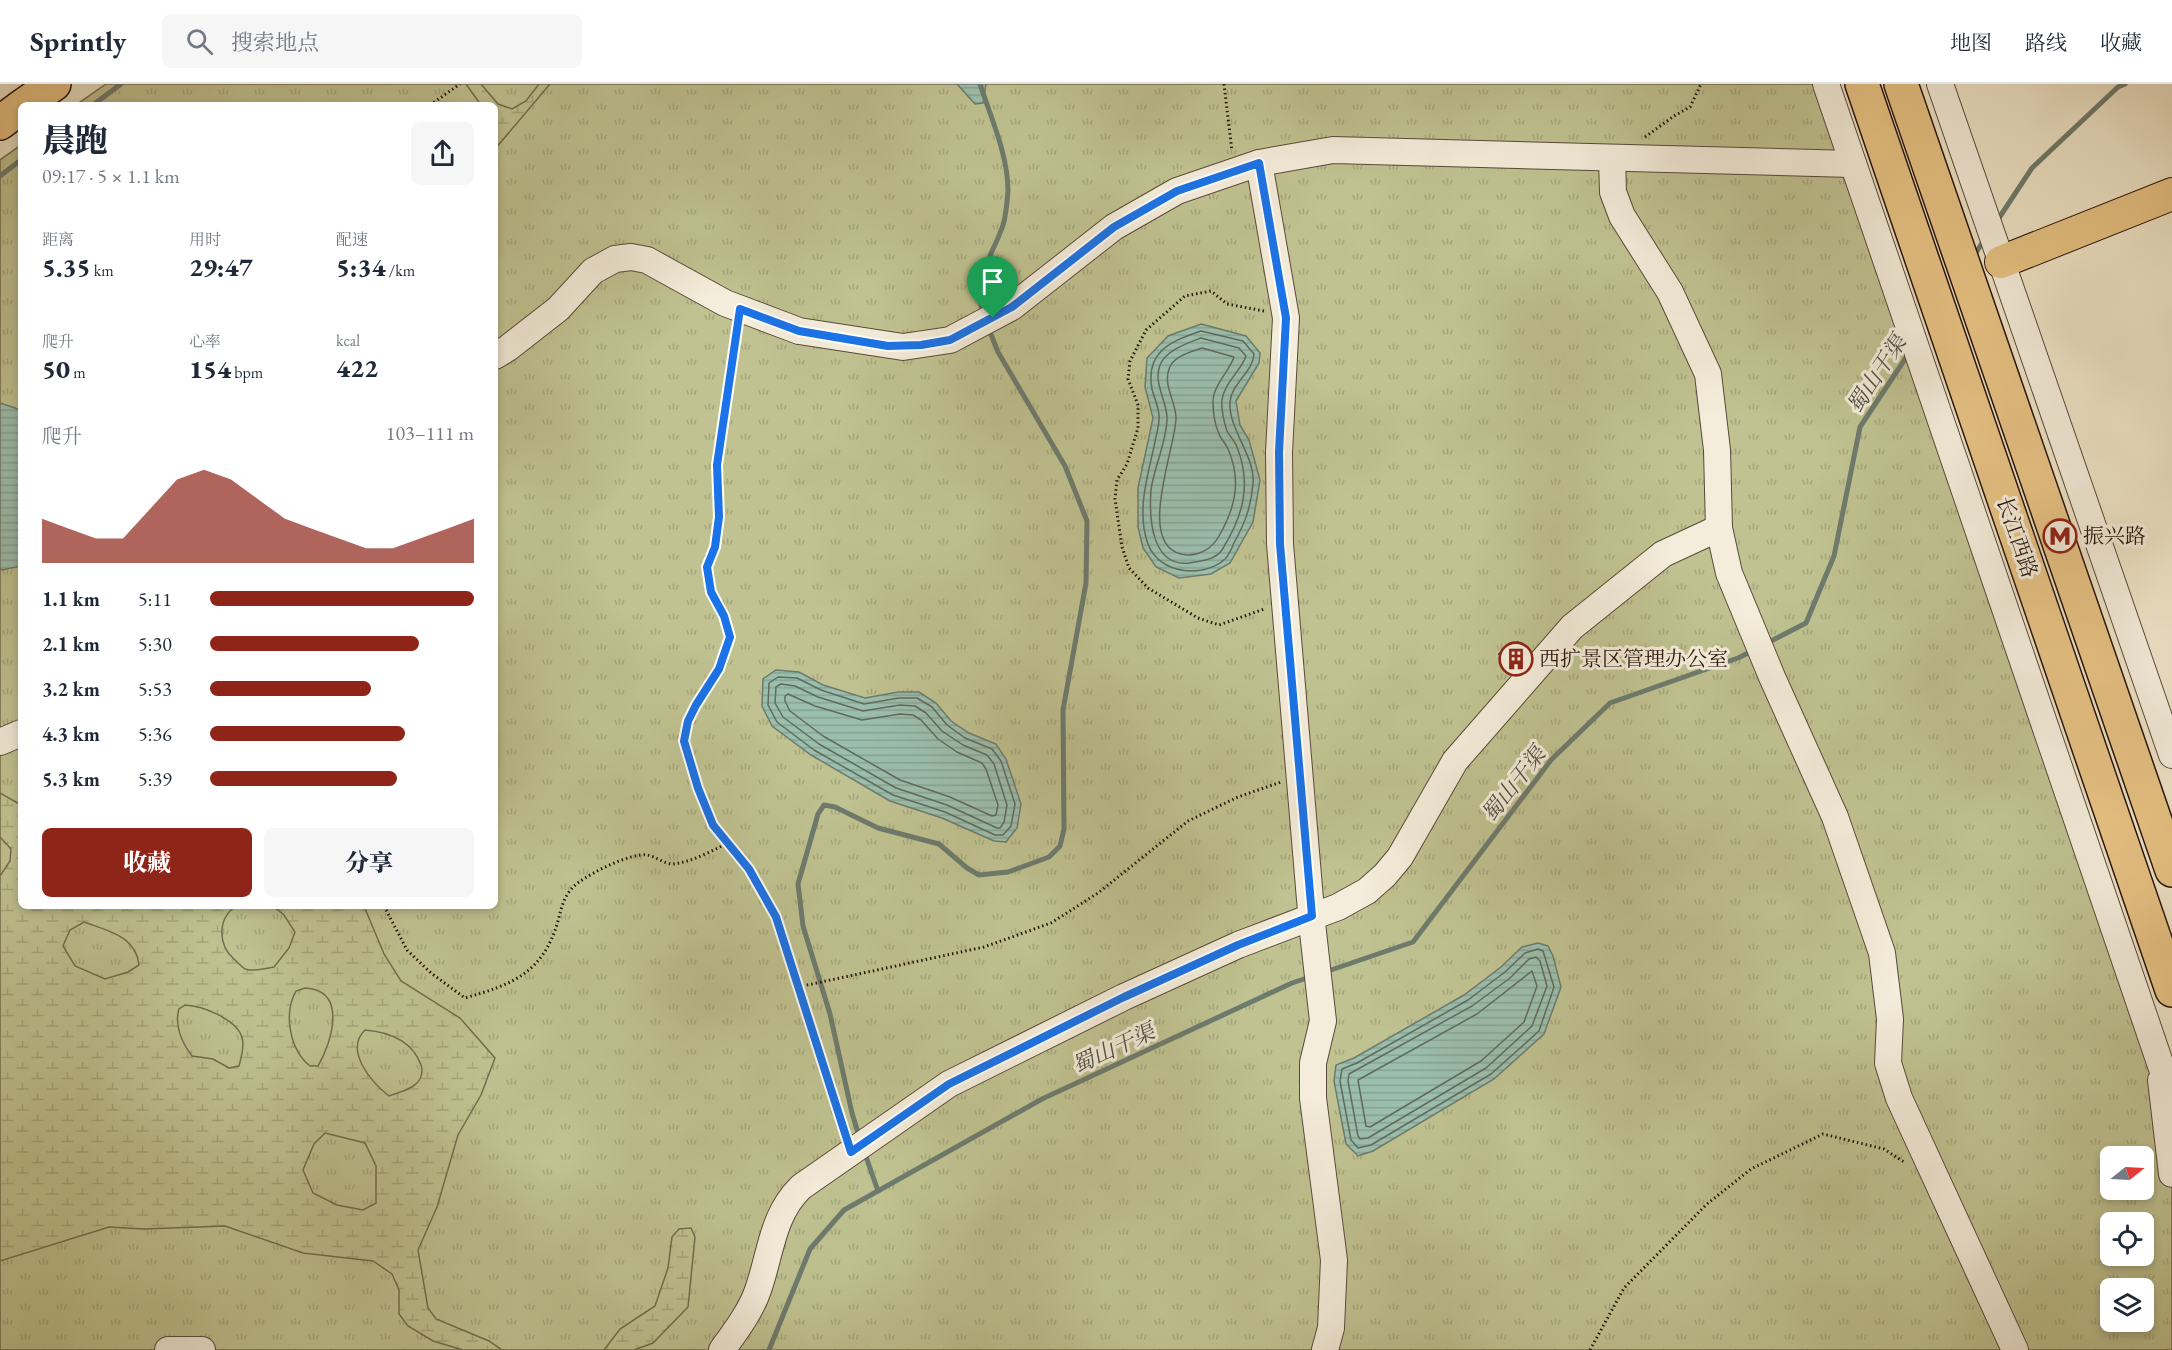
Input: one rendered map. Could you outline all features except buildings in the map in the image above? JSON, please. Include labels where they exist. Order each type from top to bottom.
[{"type":"highway","points":[[29,102],[54,84]]},
{"type":"highway","name":"长江西路","points":[[1862,84],[2172,990]]},
{"type":"highway","name":"长江西路","points":[[1901,84],[2172,870]]},
{"type":"highway","points":[[0,123],[18,110]]},
{"type":"main road","points":[[2001,262],[2172,194]]},
{"type":"street","points":[[1826,84],[2172,1098]]},
{"type":"street","points":[[1940,84],[2172,755]]},
{"type":"street","points":[[498,354],[558,309],[593,271],[615,259],[631,257],[647,260],[725,303],[799,331],[888,346],[921,345],[950,340],[1012,307],[1114,227],[1177,191],[1259,163],[1333,150],[1854,164]]},
{"type":"street","points":[[1618,158],[1613,192],[1622,216],[1670,292],[1708,374],[1717,450],[1719,528],[1729,573],[1835,817],[1882,953],[1890,1019],[1888,1063],[1899,1098],[2015,1350]]},
{"type":"street","points":[[1259,163],[1286,318],[1279,452],[1280,544],[1299,776],[1323,1021],[1314,1063],[1313,1098],[1334,1260],[1331,1328],[1324,1350]]},
{"type":"street","points":[[722,1350],[751,1305],[758,1289],[779,1215],[789,1198],[801,1187],[949,1084],[1124,997],[1238,945],[1312,919],[1357,896],[1385,875],[1400,857],[1455,761],[1572,627],[1663,554],[1719,528]]},
{"type":"street","points":[[0,742],[18,734]]},
{"type":"street","points":[[2158,1056],[2172,1174]]},
{"type":"street","points":[[168,1350],[202,1350]]},
{"type":"path","points":[[434,102],[460,84]]},
{"type":"path","points":[[1224,84],[1234,171]]},
{"type":"path","points":[[1618,158],[1646,135],[1690,107],[1701,84]]},
{"type":"path","points":[[1284,602],[1219,625],[1198,618],[1148,588],[1129,568],[1122,547],[1114,499],[1117,480],[1127,464],[1138,428],[1138,405],[1128,379],[1130,361],[1146,330],[1185,296],[1211,291],[1227,304],[1286,318]]},
{"type":"path","points":[[740,309],[717,465],[719,517],[715,547],[707,567],[711,592],[724,616],[730,637],[719,669],[688,721],[684,741],[698,788],[713,825],[749,869],[776,917],[798,987],[858,1147]]},
{"type":"path","points":[[798,987],[984,947],[1051,923],[1098,893],[1188,821],[1238,797],[1299,776]]},
{"type":"path","points":[[386,909],[406,950],[431,973],[465,998],[496,989],[531,970],[549,944],[564,897],[578,882],[625,859],[646,855],[671,864],[698,857],[728,843]]},
{"type":"path","points":[[1590,1350],[1624,1288],[1707,1204],[1751,1168],[1823,1134],[1884,1149],[1908,1165]]},
{"type":"green space","points":[[106,84],[1826,84],[2158,1056],[2172,1174],[2172,1350],[0,1350],[0,160],[18,147],[18,909],[498,909],[498,102],[80,102]]},
{"type":"green space","points":[[466,84],[481,84],[496,102],[479,102]]},
{"type":"green space","points":[[539,84],[550,84],[498,145],[498,104],[512,109],[526,101]]},
{"type":"green space","points":[[0,793],[18,803],[18,909],[232,909],[225,918],[223,940],[229,953],[242,967],[249,970],[274,967],[289,948],[295,932],[284,915],[277,909],[365,909],[384,954],[401,981],[460,1018],[495,1058],[481,1095],[458,1135],[437,1207],[418,1250],[428,1308],[436,1319],[489,1341],[502,1350],[463,1350],[433,1341],[408,1326],[399,1314],[399,1290],[392,1274],[373,1261],[303,1253],[225,1226],[144,1229],[109,1227],[0,1261],[0,876],[10,861],[11,849],[0,837]],"holes":[[[84,922],[127,941],[133,947],[139,965],[128,972],[105,979],[75,966],[63,946],[70,930]],[[305,988],[318,991],[327,998],[332,1007],[333,1019],[328,1044],[318,1066],[310,1066],[303,1059],[293,1041],[289,1021],[292,1000],[296,991]],[[185,1005],[218,1015],[239,1030],[243,1041],[239,1066],[229,1068],[213,1059],[192,1056],[180,1034],[178,1021],[179,1009]],[[365,1030],[391,1035],[406,1043],[421,1065],[419,1080],[408,1089],[389,1096],[375,1083],[362,1065],[357,1047],[359,1038]],[[325,1133],[365,1143],[376,1166],[376,1203],[363,1210],[337,1205],[313,1193],[303,1170],[314,1144]]]},
{"type":"green space","points":[[691,1228],[695,1237],[688,1307],[653,1343],[634,1350],[604,1350],[620,1329],[655,1306],[668,1268],[672,1237],[679,1229]]},
{"type":"water","points":[[957,84],[986,84],[983,103],[975,104]]},
{"type":"water","points":[[1201,324],[1246,336],[1260,353],[1259,363],[1236,401],[1240,425],[1249,440],[1260,480],[1253,522],[1230,563],[1211,574],[1179,578],[1156,567],[1143,548],[1138,527],[1138,488],[1153,418],[1145,387],[1147,358],[1168,336]]},
{"type":"water","points":[[0,403],[18,409],[18,567],[0,569]]},
{"type":"water","points":[[776,670],[799,672],[823,685],[865,698],[898,692],[919,692],[936,703],[951,721],[969,733],[996,744],[1006,759],[1021,804],[1017,828],[1006,842],[994,841],[942,818],[890,801],[811,755],[772,726],[762,706],[763,679]]},
{"type":"water","points":[[1538,943],[1548,946],[1561,987],[1544,1034],[1494,1079],[1373,1151],[1358,1156],[1346,1144],[1334,1081],[1336,1065],[1354,1058],[1464,995],[1501,967],[1522,947]]},
{"type":"waterway","points":[[97,102],[121,84]]},
{"type":"waterway","points":[[980,84],[1002,150],[1008,191],[1003,224],[981,281],[980,292],[984,315]]},
{"type":"waterway","name":"蜀山干渠","points":[[1997,221],[2032,168],[2118,87],[2125,84]]},
{"type":"waterway","points":[[0,176],[18,162]]},
{"type":"waterway","name":"蜀山干渠","points":[[1974,256],[1985,238]]},
{"type":"waterway","points":[[859,1136],[830,1014],[803,926],[798,884],[818,814],[824,805],[835,807],[878,828],[939,844],[967,868],[979,875],[1008,872],[1049,857],[1060,846],[1064,829],[1063,710],[1086,583],[1087,521],[1065,466],[998,352],[988,327]]},
{"type":"waterway","name":"蜀山干渠","points":[[1765,644],[1806,623],[1834,556],[1860,427],[1909,353]]},
{"type":"waterway","name":"蜀山干渠","points":[[1325,972],[1413,942],[1551,760],[1610,703],[1738,658],[1754,650]]},
{"type":"waterway","name":"蜀山干渠","points":[[769,1350],[810,1249],[844,1210],[1042,1099],[1292,983],[1310,977]]},
{"type":"waterway","points":[[864,1151],[878,1191]]},
{"type":"place","name":"振兴路","points":[[2060,536]]},
{"type":"place","name":"西扩景区管理办公室","points":[[1516,659]]},
{"type":"route","points":[[1259,163],[1286,318],[1279,452],[1280,544],[1312,916],[1238,945],[1124,997],[949,1084],[851,1152],[776,917],[749,869],[713,825],[698,788],[684,741],[688,721],[719,669],[730,637],[724,616],[711,592],[707,567],[715,547],[719,517],[717,465],[740,309],[799,331],[903,347],[950,340],[993,318],[1012,307],[1114,227],[1177,191],[1259,163]]}]
